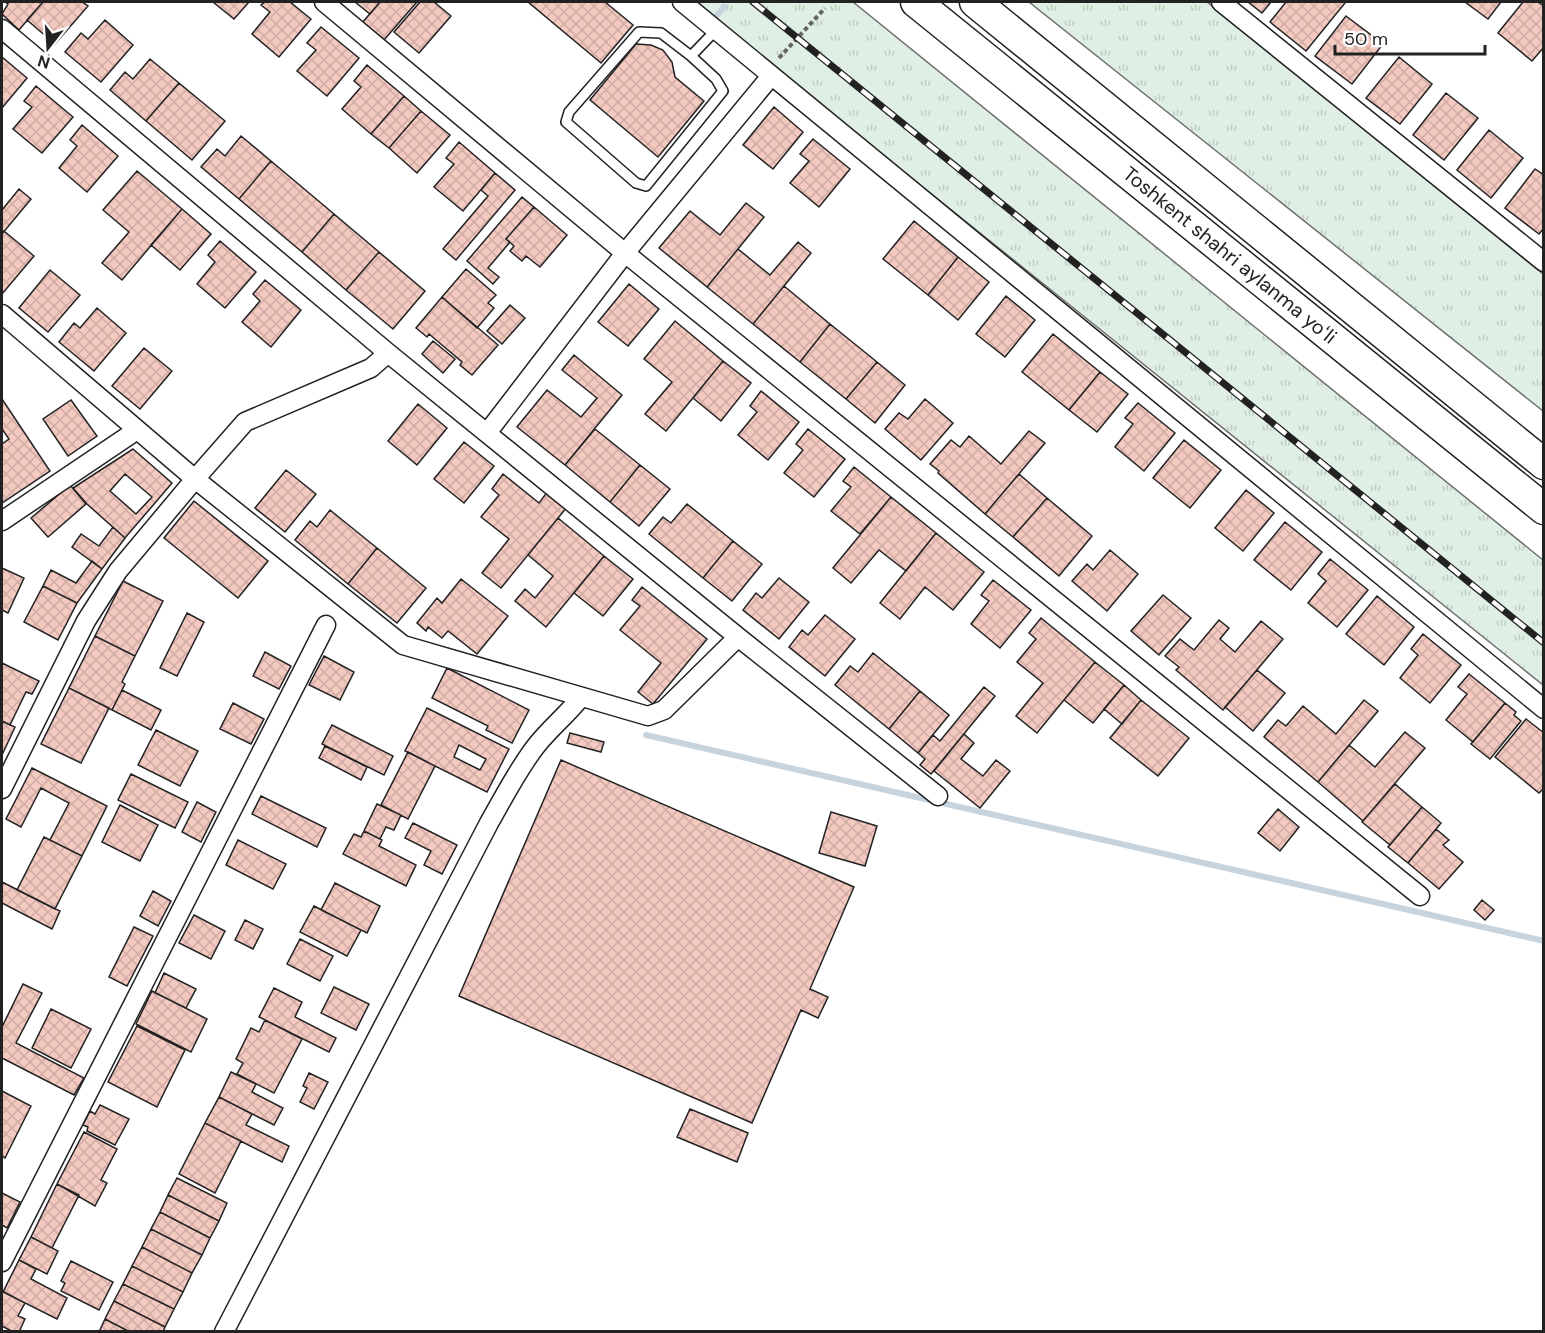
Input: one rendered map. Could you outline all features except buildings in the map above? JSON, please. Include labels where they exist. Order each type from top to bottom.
[{"type":"highway","name":"Toshkent shahri aylanma yoʻli","points":[[916,2],[1544,509]]},
{"type":"highway","name":"Toshkent shahri aylanma yoʻli","points":[[975,2],[1544,464]]},
{"type":"street","points":[[324,2],[625,253],[1420,896]]},
{"type":"street","points":[[682,2],[1544,710]]},
{"type":"street","points":[[1221,2],[1544,262]]},
{"type":"street","points":[[2,28],[388,353],[938,796]]},
{"type":"street","points":[[487,433],[625,253],[769,74]]},
{"type":"street","points":[[2,314],[195,478],[403,645],[648,716],[664,710],[738,637]]},
{"type":"street","points":[[2,789],[86,621],[118,571],[195,478],[245,422],[371,368],[388,353]]},
{"type":"street","points":[[2,521],[137,430]]},
{"type":"street","points":[[2,1262],[326,625]]},
{"type":"street","points":[[224,1332],[489,823],[531,752],[581,697]]},
{"type":"lane","points":[[691,57],[716,30]]},
{"type":"lane","points":[[639,32],[661,33],[691,57],[716,79],[723,91],[646,186],[636,183],[566,122],[569,112],[639,32]]},
{"type":"path","points":[[769,74],[825,8]]},
{"type":"green space","points":[[694,2],[853,2],[1543,560],[1543,685],[777,70]]},
{"type":"green space","points":[[1029,2],[1207,2],[1543,274],[1543,411]]},
{"type":"waterway","points":[[717,15],[724,7]]},
{"type":"waterway","points":[[646,735],[1544,941]]},
{"type":"railway","points":[[753,2],[1544,643]]}]
